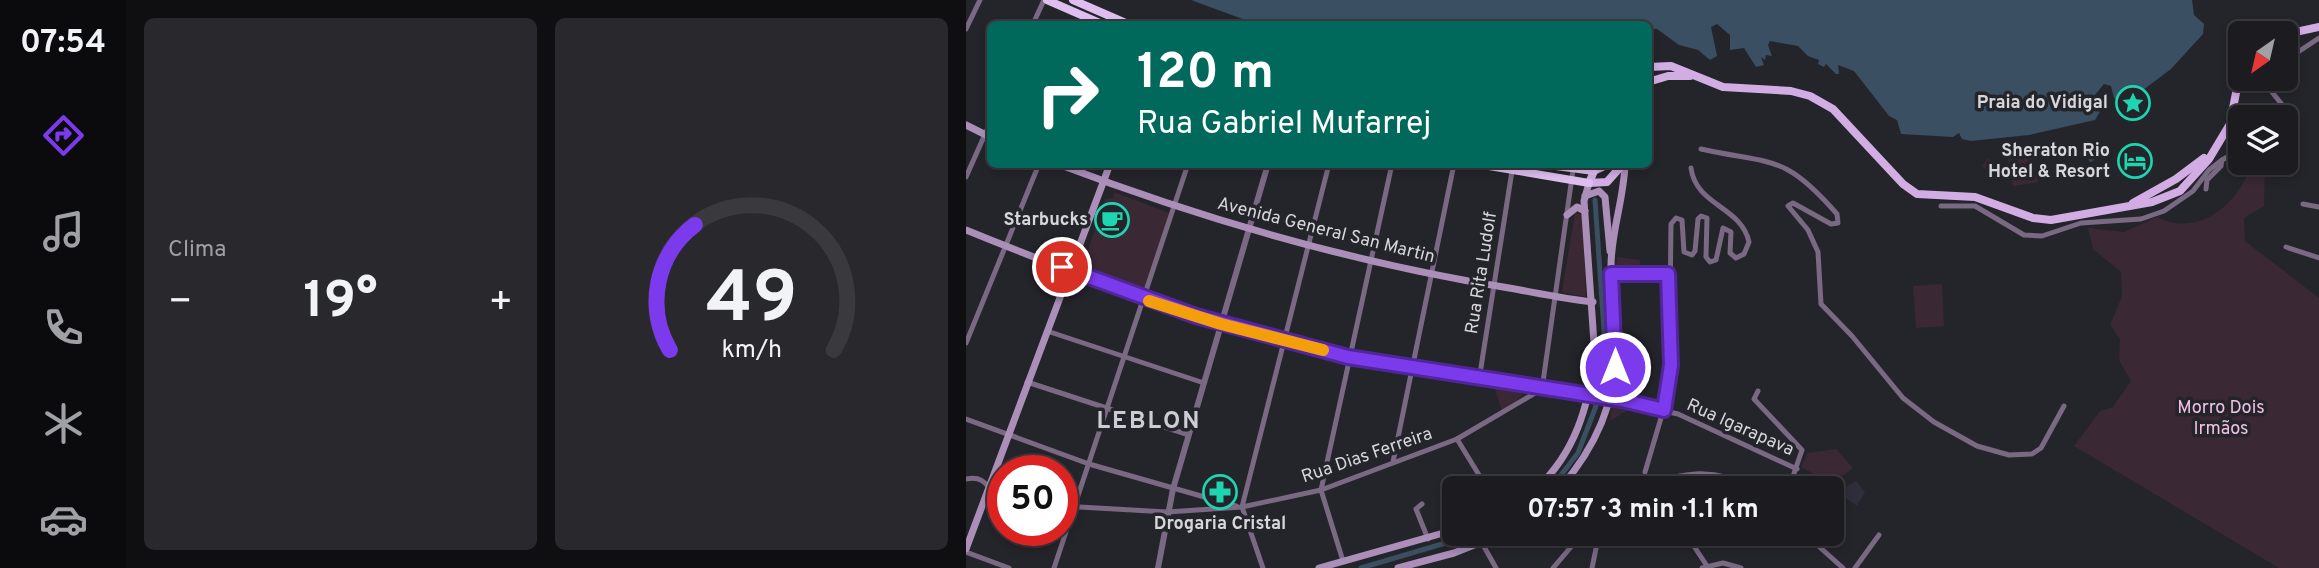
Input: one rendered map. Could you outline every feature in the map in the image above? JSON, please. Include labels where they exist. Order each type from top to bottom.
[{"type":"highway","points":[[1045,0],[1092,21]]},
{"type":"highway","points":[[1073,0],[1121,21]]},
{"type":"highway","points":[[1497,168],[1589,183]]},
{"type":"highway","points":[[1562,168],[1594,171]]},
{"type":"main road","points":[[2298,31],[2319,27]]},
{"type":"main road","points":[[1652,66],[1671,65],[1723,87],[1791,91],[1826,104],[1903,184],[1917,194],[1975,197],[2042,220],[2167,198],[2191,181],[2216,147],[2233,117],[2237,91]]},
{"type":"main road","points":[[1652,66],[1662,70],[1659,78]]},
{"type":"main road","points":[[1652,81],[1697,77]]},
{"type":"main road","points":[[966,125],[987,135]]},
{"type":"main road","points":[[2120,208],[2176,179],[2216,147]]},
{"type":"main road","name":"Avenida General San Martin","points":[[1069,168],[1174,207],[1309,247],[1431,275],[1593,302]]},
{"type":"main road","points":[[1002,455],[1027,382],[1109,168]]},
{"type":"main road","points":[[1547,476],[1568,451],[1590,395],[1595,357],[1585,196],[1594,171],[1600,168]]},
{"type":"main road","points":[[1589,183],[1602,183],[1615,176],[1621,168]]},
{"type":"main road","points":[[1611,262],[1623,168]]},
{"type":"main road","points":[[2176,179],[2191,181]]},
{"type":"main road","points":[[2167,198],[2176,179]]},
{"type":"main road","points":[[1569,476],[1585,456],[1605,418],[1611,399],[1616,349],[1605,197],[1599,191],[1585,196]]},
{"type":"main road","points":[[1567,215],[1577,207],[1585,211]]},
{"type":"main road","points":[[966,230],[1143,299],[1221,324],[1348,357],[1611,399]]},
{"type":"main road","points":[[1592,380],[1599,390],[1608,390],[1613,384]]},
{"type":"main road","points":[[1574,393],[1592,380]]},
{"type":"main road","points":[[966,551],[987,497]]},
{"type":"main road","points":[[966,533],[979,516]]},
{"type":"main road","points":[[1319,568],[1344,564],[1442,534]]},
{"type":"main road","points":[[1398,568],[1472,546]]},
{"type":"street","points":[[966,29],[980,0]]},
{"type":"street","points":[[1034,21],[1045,0]]},
{"type":"street","points":[[2298,52],[2319,38]]},
{"type":"street","points":[[2271,91],[2282,105]]},
{"type":"street","points":[[966,177],[987,137]]},
{"type":"street","points":[[1701,149],[1754,157],[1790,168],[1805,179],[1837,214],[1838,223],[1831,224],[1810,210],[1793,203],[1788,206],[1808,230],[1818,252],[1821,304],[1853,336],[1903,398],[1934,422],[1978,446],[2021,456],[2041,448],[2064,406]]},
{"type":"street","points":[[1941,206],[1975,206],[2024,235],[2042,236],[2081,223],[2141,219],[2164,211],[2193,191],[2209,170],[2228,157]]},
{"type":"street","points":[[2206,189],[2207,180],[2221,166],[2222,160]]},
{"type":"street","points":[[966,343],[1037,168]]},
{"type":"street","points":[[1078,493],[1187,168]]},
{"type":"street","points":[[1158,568],[1173,489],[1267,168]]},
{"type":"street","points":[[1263,568],[1242,507],[1328,168]]},
{"type":"street","points":[[1344,564],[1321,490],[1391,168]]},
{"type":"street","points":[[1393,462],[1453,168]]},
{"type":"street","points":[[1645,472],[1664,410],[1671,365],[1669,228],[1676,218],[1682,220],[1682,247],[1688,256],[1695,251],[1697,223],[1701,216],[1709,222],[1706,257],[1710,262],[1716,260],[1723,228],[1731,232],[1730,253],[1736,258],[1744,254],[1749,242],[1735,218],[1699,191],[1691,168]]},
{"type":"street","points":[[1542,389],[1573,170]]},
{"type":"street","name":"Rua Rita Ludolf","points":[[1479,380],[1512,171]]},
{"type":"street","points":[[2303,204],[2319,207]]},
{"type":"street","points":[[2286,247],[2298,248],[2319,258]]},
{"type":"street","points":[[1611,274],[1668,274]]},
{"type":"street","points":[[1047,331],[1204,383]]},
{"type":"street","points":[[1027,382],[1189,435]]},
{"type":"street","name":"Rua Dias Ferreira","points":[[1078,507],[1167,512],[1242,507],[1321,490],[1457,439],[1542,389]]},
{"type":"street","points":[[1758,391],[1754,397],[1757,402],[1799,444],[1802,455],[1797,469]]},
{"type":"street","name":"Rua Igarapava","points":[[1611,399],[1664,410],[1713,429],[1797,469],[1794,476]]},
{"type":"street","points":[[966,419],[1088,464],[1242,507]]},
{"type":"street","points":[[1457,439],[1480,476]]},
{"type":"street","points":[[1674,476],[1696,472],[1726,476]]},
{"type":"street","points":[[966,478],[977,477],[987,485]]},
{"type":"street","points":[[1422,503],[1416,509],[1428,539]]},
{"type":"street","points":[[1855,568],[1879,535]]},
{"type":"street","points":[[1054,568],[1061,546]]},
{"type":"street","points":[[1484,546],[1496,568]]},
{"type":"street","points":[[1553,568],[1572,546]]},
{"type":"street","points":[[1592,568],[1597,546]]},
{"type":"street","points":[[1693,546],[1704,567],[1723,563],[1741,568]]},
{"type":"street","points":[[1819,546],[1843,568]]},
{"type":"street","points":[[966,551],[1009,568]]},
{"type":"shaded area","points":[[1856,481],[1865,492],[1857,506],[1844,497],[1844,488]]},
{"type":"green space","points":[[2033,155],[2038,182],[2013,186],[2008,159]]},
{"type":"green space","points":[[1988,158],[2008,173],[2001,181],[1982,166]]},
{"type":"green space","name":"Morro Dois Irmãos","points":[[2247,175],[2265,175],[2264,206],[2244,218],[2245,241],[2319,298],[2319,568],[2279,568],[2074,446],[2100,411],[2113,407],[2131,381],[2119,360],[2120,339],[2110,325],[2122,296],[2121,272],[2093,249],[2088,228],[2124,232],[2157,217],[2172,223],[2202,220],[2228,203]]},
{"type":"green space","points":[[1114,192],[1169,213],[1144,293],[1082,269],[1105,199],[1113,198]]},
{"type":"green space","points":[[1575,212],[1583,216],[1586,297],[1562,292]]},
{"type":"green space","points":[[1617,257],[1640,260],[1639,272],[1616,269]]},
{"type":"green space","points":[[1942,284],[1944,326],[1916,328],[1913,286]]},
{"type":"green space","points":[[1616,381],[1629,385],[1637,397],[1633,407],[1610,421]]},
{"type":"green space","points":[[1495,388],[1521,393],[1523,395],[1502,412]]},
{"type":"green space","points":[[1836,449],[1853,468],[1842,476],[1817,476],[1801,467],[1808,453]]},
{"type":"water","points":[[1191,0],[2192,0],[2194,15],[2204,24],[2203,34],[2171,69],[2143,90],[2118,100],[2114,98],[2111,86],[2104,84],[2094,96],[2104,105],[2095,120],[2029,135],[1971,141],[1962,139],[1959,133],[1953,137],[1901,134],[1897,120],[1889,116],[1854,71],[1838,65],[1839,74],[1836,74],[1826,64],[1824,67],[1818,64],[1819,60],[1808,56],[1798,46],[1770,41],[1768,45],[1772,56],[1766,55],[1765,60],[1761,57],[1764,65],[1756,67],[1744,48],[1730,50],[1730,35],[1717,24],[1711,27],[1717,56],[1710,60],[1698,50],[1679,45],[1657,29],[1652,29],[1652,21],[1248,21]]},
{"type":"water","points":[[2100,142],[2107,153],[2090,162],[2085,151]]},
{"type":"waterway","points":[[1595,200],[1606,359],[1603,387]]},
{"type":"waterway","points":[[1560,476],[1578,453],[1596,406]]},
{"type":"waterway","points":[[1361,568],[1442,544]]},
{"type":"slow traffic","points":[[1149,301],[1221,324],[1323,350]]},
{"type":"place","name":"Praia do Vidigal","points":[[2133,103]]},
{"type":"place","name":"Sheraton Rio Hotel & Resort","points":[[2135,161]]},
{"type":"place","name":"Starbucks","points":[[1112,220]]},
{"type":"place","name":"Drogaria Cristal","points":[[1220,492]]},
{"type":"district","name":"LEBLON","points":[[1149,422]]},
{"type":"route","points":[[1062,267],[1143,299],[1221,324],[1348,357],[1622,400],[1664,410],[1671,365],[1668,274],[1611,274],[1615,367]]}]
